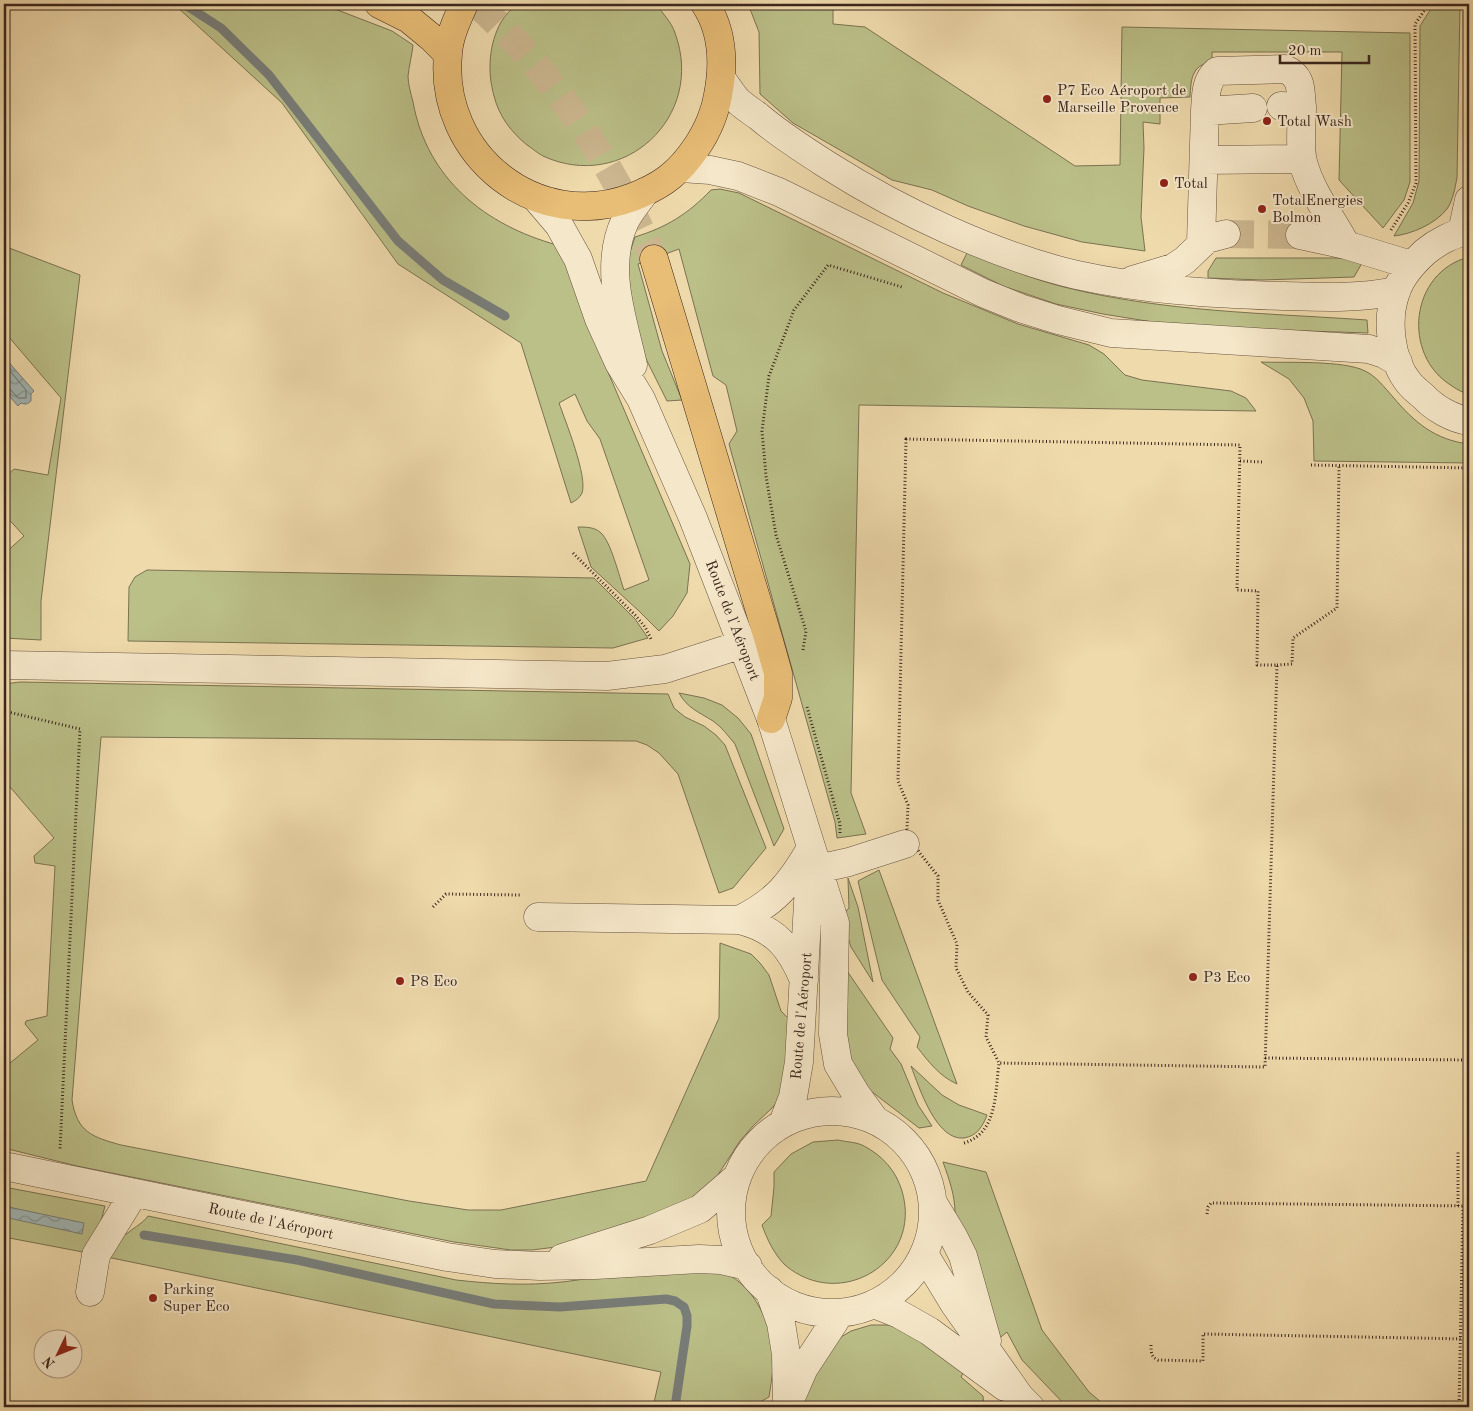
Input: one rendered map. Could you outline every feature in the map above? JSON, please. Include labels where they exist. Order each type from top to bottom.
[{"type":"main road","points":[[379,4],[409,18],[448,54]]},
{"type":"main road","name":"Route de l'Aéroport","points":[[464,4],[453,30],[448,54],[448,83],[453,111],[468,142],[490,169],[512,186],[536,198],[590,207],[620,202],[665,182],[681,168],[700,143],[715,112],[721,78],[721,47],[712,15],[705,4]]},
{"type":"main road","points":[[654,259],[772,649],[778,673],[778,698],[771,719]]},
{"type":"street","points":[[1119,282],[1150,276],[1174,268],[1214,239],[1204,160],[1207,83],[1217,71],[1285,69],[1294,73],[1300,81],[1291,107],[1302,159],[1311,183],[1346,245]]},
{"type":"street","points":[[721,78],[738,100],[786,139],[853,182],[930,220],[1020,259],[1076,275],[1216,294],[1352,297],[1375,296],[1396,291]]},
{"type":"street","points":[[1205,111],[1253,108]]},
{"type":"street","points":[[1204,160],[1302,159]]},
{"type":"street","points":[[681,168],[710,170],[738,176],[779,192],[983,293],[1020,308],[1058,320],[1111,333],[1369,348],[1398,362]]},
{"type":"street","name":"Route de l'Aéroport","points":[[641,399],[616,296],[615,254],[625,221],[645,192]]},
{"type":"street","name":"Route de l'Aéroport","points":[[536,198],[558,225],[578,259],[599,319],[619,363],[641,399],[693,518],[771,719],[834,922],[833,1034],[838,1064],[856,1094],[876,1120]]},
{"type":"street","points":[[1469,200],[1466,231],[1434,244],[1411,264],[1396,291],[1390,321],[1392,342],[1398,362],[1408,382],[1432,406],[1462,420],[1469,421]]},
{"type":"street","points":[[1300,235],[1346,245],[1411,264]]},
{"type":"street","points":[[4,665],[607,676],[665,669],[743,644]]},
{"type":"street","points":[[739,920],[757,911],[788,885],[815,858],[849,862],[904,844]]},
{"type":"street","name":"Route de l'Aéroport","points":[[783,1123],[794,1097],[799,1062],[815,858]]},
{"type":"street","points":[[538,917],[739,920],[758,925],[773,935],[788,949],[804,980]]},
{"type":"street","points":[[845,1111],[876,1120],[898,1134],[916,1154],[928,1177],[933,1204],[932,1230],[924,1254],[912,1275],[894,1292],[874,1304],[840,1313],[815,1311],[791,1304],[769,1290],[748,1266],[735,1238],[731,1207],[737,1176],[748,1155],[764,1137],[783,1123],[813,1112],[845,1111]]},
{"type":"street","name":"Route de l'Aéroport","points":[[4,1166],[447,1257],[495,1264],[540,1266],[595,1265],[699,1259],[721,1260],[748,1266]]},
{"type":"street","name":"Route de l'Aéroport","points":[[540,1266],[650,1230],[700,1209],[737,1176]]},
{"type":"street","points":[[90,1292],[96,1256],[134,1193]]},
{"type":"street","points":[[933,1204],[963,1256],[991,1357]]},
{"type":"street","points":[[924,1254],[954,1305],[1025,1402]]},
{"type":"street","points":[[769,1290],[781,1323],[786,1354],[787,1406]]},
{"type":"street","points":[[874,1304],[899,1314],[928,1331],[1025,1402]]},
{"type":"street","points":[[787,1406],[804,1368],[840,1313]]},
{"type":"path","points":[[1376,254],[1408,203],[1416,183],[1415,24],[1429,4]]},
{"type":"path","points":[[801,660],[806,631],[776,535],[766,476],[762,431],[769,376],[794,310],[828,265],[910,290]]},
{"type":"path","points":[[964,1143],[976,1138],[989,1124],[994,1107],[999,1063],[986,1037],[988,1015],[968,992],[956,968],[957,944],[938,900],[938,876],[918,852],[907,829],[908,805],[898,781],[906,439],[1240,445],[1237,590],[1258,591],[1256,665],[1292,664],[1293,638],[1337,608],[1340,466]]},
{"type":"path","points":[[1240,461],[1262,462]]},
{"type":"path","points":[[1311,465],[1469,468]]},
{"type":"path","points":[[573,553],[645,627],[653,640],[646,644]]},
{"type":"path","points":[[999,1063],[1265,1067],[1277,665]]},
{"type":"path","points":[[806,706],[840,824],[840,842]]},
{"type":"path","points":[[4,711],[80,729],[59,1178]]},
{"type":"path","points":[[1265,1058],[1469,1060]]},
{"type":"path","points":[[1458,1152],[1458,1206]]},
{"type":"path","points":[[1207,1214],[1211,1203],[1469,1206]]},
{"type":"path","points":[[1459,1407],[1463,1206]]},
{"type":"path","points":[[1151,1344],[1151,1354],[1158,1360],[1203,1361],[1203,1334],[1469,1339]]},
{"type":"green space","points":[[169,4],[322,4],[392,31],[413,45],[408,82],[420,129],[431,154],[446,176],[463,195],[483,211],[506,225],[557,245],[572,278],[593,337],[690,564],[687,593],[673,616],[659,631],[591,567],[578,527],[596,530],[605,537],[624,590],[649,580],[600,439],[587,421],[575,394],[559,403],[575,448],[582,475],[582,493],[579,498],[571,503],[521,343],[398,264],[282,103],[176,6]]},
{"type":"green space","points":[[516,4],[657,5],[674,29],[682,64],[679,93],[668,119],[651,140],[628,155],[602,164],[573,165],[543,156],[516,135],[502,117],[496,103],[490,77],[490,58],[497,30],[503,19]]},
{"type":"green space","points":[[748,4],[833,4],[833,24],[865,27],[1075,166],[1120,165],[1122,27],[1410,33],[1410,182],[1404,200],[1383,228],[1339,180],[1342,52],[1212,52],[1212,62],[1200,66],[1194,74],[1190,97],[1160,98],[1160,124],[1143,122],[1144,148],[1141,217],[1145,251],[1082,242],[1024,226],[968,206],[932,190],[892,180],[793,123],[760,94],[759,32]]},
{"type":"green space","points":[[1434,4],[1460,4],[1457,178],[1451,202],[1442,214],[1423,227],[1394,236],[1413,203],[1419,181],[1420,26]]},
{"type":"green space","points":[[720,189],[739,193],[943,293],[1018,324],[1089,345],[1104,354],[1125,375],[1142,380],[1231,391],[1246,398],[1256,411],[859,405],[851,793],[866,834],[837,838],[835,822],[729,444],[737,431],[726,385],[713,376],[679,249],[638,264],[662,351],[682,400],[667,401],[646,359],[635,325],[628,286],[628,258],[635,237],[657,229],[676,219],[711,190]]},
{"type":"green space","points":[[4,246],[80,275],[41,601],[41,640],[4,638],[4,554],[24,536],[4,514],[4,478],[14,469],[48,475],[61,398],[8,336],[4,340]]},
{"type":"green space","points":[[967,253],[1039,280],[1101,295],[1177,307],[1367,320],[1368,333],[1184,327],[1103,314],[1056,304],[1003,286],[961,265]]},
{"type":"green space","points":[[1469,257],[1469,394],[1454,387],[1436,372],[1425,355],[1419,336],[1419,316],[1424,296],[1434,279],[1449,266]]},
{"type":"green space","points":[[1216,258],[1358,258],[1362,263],[1354,277],[1262,280],[1208,278],[1208,271]]},
{"type":"green space","points":[[1261,362],[1343,365],[1365,371],[1376,379],[1417,422],[1436,434],[1457,442],[1469,444],[1469,463],[1314,461],[1313,421],[1304,398],[1289,379]]},
{"type":"green space","points":[[147,570],[594,578],[635,619],[648,638],[613,648],[128,641],[129,587],[135,577]]},
{"type":"green space","points":[[20,682],[668,694],[674,708],[685,717],[704,726],[725,745],[766,848],[733,888],[719,893],[678,774],[659,753],[647,745],[636,741],[101,737],[72,1100],[74,1111],[82,1126],[94,1136],[121,1145],[409,1201],[468,1210],[501,1210],[646,1181],[719,1018],[720,943],[751,954],[760,963],[769,975],[781,1011],[793,1023],[780,1099],[740,1141],[710,1187],[681,1208],[556,1247],[532,1250],[511,1250],[454,1242],[77,1166],[4,1148],[4,1068],[38,1040],[25,1024],[26,1021],[47,1016],[55,866],[35,863],[34,856],[54,838],[4,780],[4,684]]},
{"type":"green space","points":[[679,693],[704,698],[722,705],[738,718],[751,734],[784,829],[774,846],[735,744],[719,726],[690,706]]},
{"type":"green space","points":[[879,870],[957,1084],[940,1073],[917,1047],[920,1037],[882,980],[858,881]]},
{"type":"green space","points":[[848,878],[858,907],[873,982],[851,947],[848,937],[846,911],[849,908]]},
{"type":"green space","points":[[845,968],[893,1038],[890,1049],[901,1064],[918,1105],[932,1126],[919,1128],[867,1088],[853,1068],[845,1045]]},
{"type":"green space","points":[[911,1066],[942,1095],[959,1105],[987,1115],[979,1130],[973,1135],[964,1138],[954,1137],[945,1131],[930,1111]]},
{"type":"green space","points":[[838,1140],[864,1146],[883,1159],[896,1177],[902,1191],[905,1216],[900,1239],[889,1258],[872,1272],[852,1281],[829,1283],[807,1278],[785,1265],[771,1246],[762,1225],[771,1216],[774,1172],[791,1154],[813,1142]]},
{"type":"green space","points":[[943,1162],[986,1172],[1042,1330],[1089,1392],[1107,1407],[1067,1407],[1022,1360],[1007,1332],[996,1341],[955,1213],[953,1193]]},
{"type":"green space","points":[[4,1187],[105,1206],[101,1221],[83,1252],[4,1237]]},
{"type":"green space","points":[[148,1216],[456,1280],[535,1284],[675,1267],[725,1273],[740,1283],[751,1294],[769,1327],[773,1349],[773,1371],[769,1397],[760,1402],[757,1407],[653,1407],[661,1372],[107,1257],[122,1238]]},
{"type":"green space","points":[[871,1325],[894,1325],[924,1341],[963,1373],[961,1377],[983,1396],[984,1407],[802,1407],[811,1379],[836,1340],[851,1331]]},
{"type":"water","points":[[5,358],[34,391],[31,394],[31,401],[28,403],[21,403],[18,406],[4,390]]},
{"type":"water","points":[[4,1206],[84,1223],[82,1234],[4,1217]]},
{"type":"waterway","points":[[184,4],[221,28],[269,75],[398,241],[443,280],[505,316]]},
{"type":"waterway","points":[[144,1235],[297,1260],[494,1304],[560,1307],[666,1299],[675,1301],[684,1307],[687,1316],[675,1407]]},
{"type":"tunnel","points":[[477,4],[532,61],[579,122],[619,188],[654,259]]},
{"type":"tunnel","points":[[1226,234],[1300,235]]},
{"type":"place","name":"P7 Eco Aéroport de Marseille Provence","points":[[1047,99]]},
{"type":"place","name":"Total Wash","points":[[1267,121]]},
{"type":"place","name":"Total","points":[[1164,183]]},
{"type":"place","name":"TotalEnergies Bolmon","points":[[1262,209]]},
{"type":"place","name":"P3 Eco","points":[[1193,977]]},
{"type":"place","name":"P8 Eco","points":[[400,981]]},
{"type":"place","name":"Parking Super Eco","points":[[153,1298]]}]
